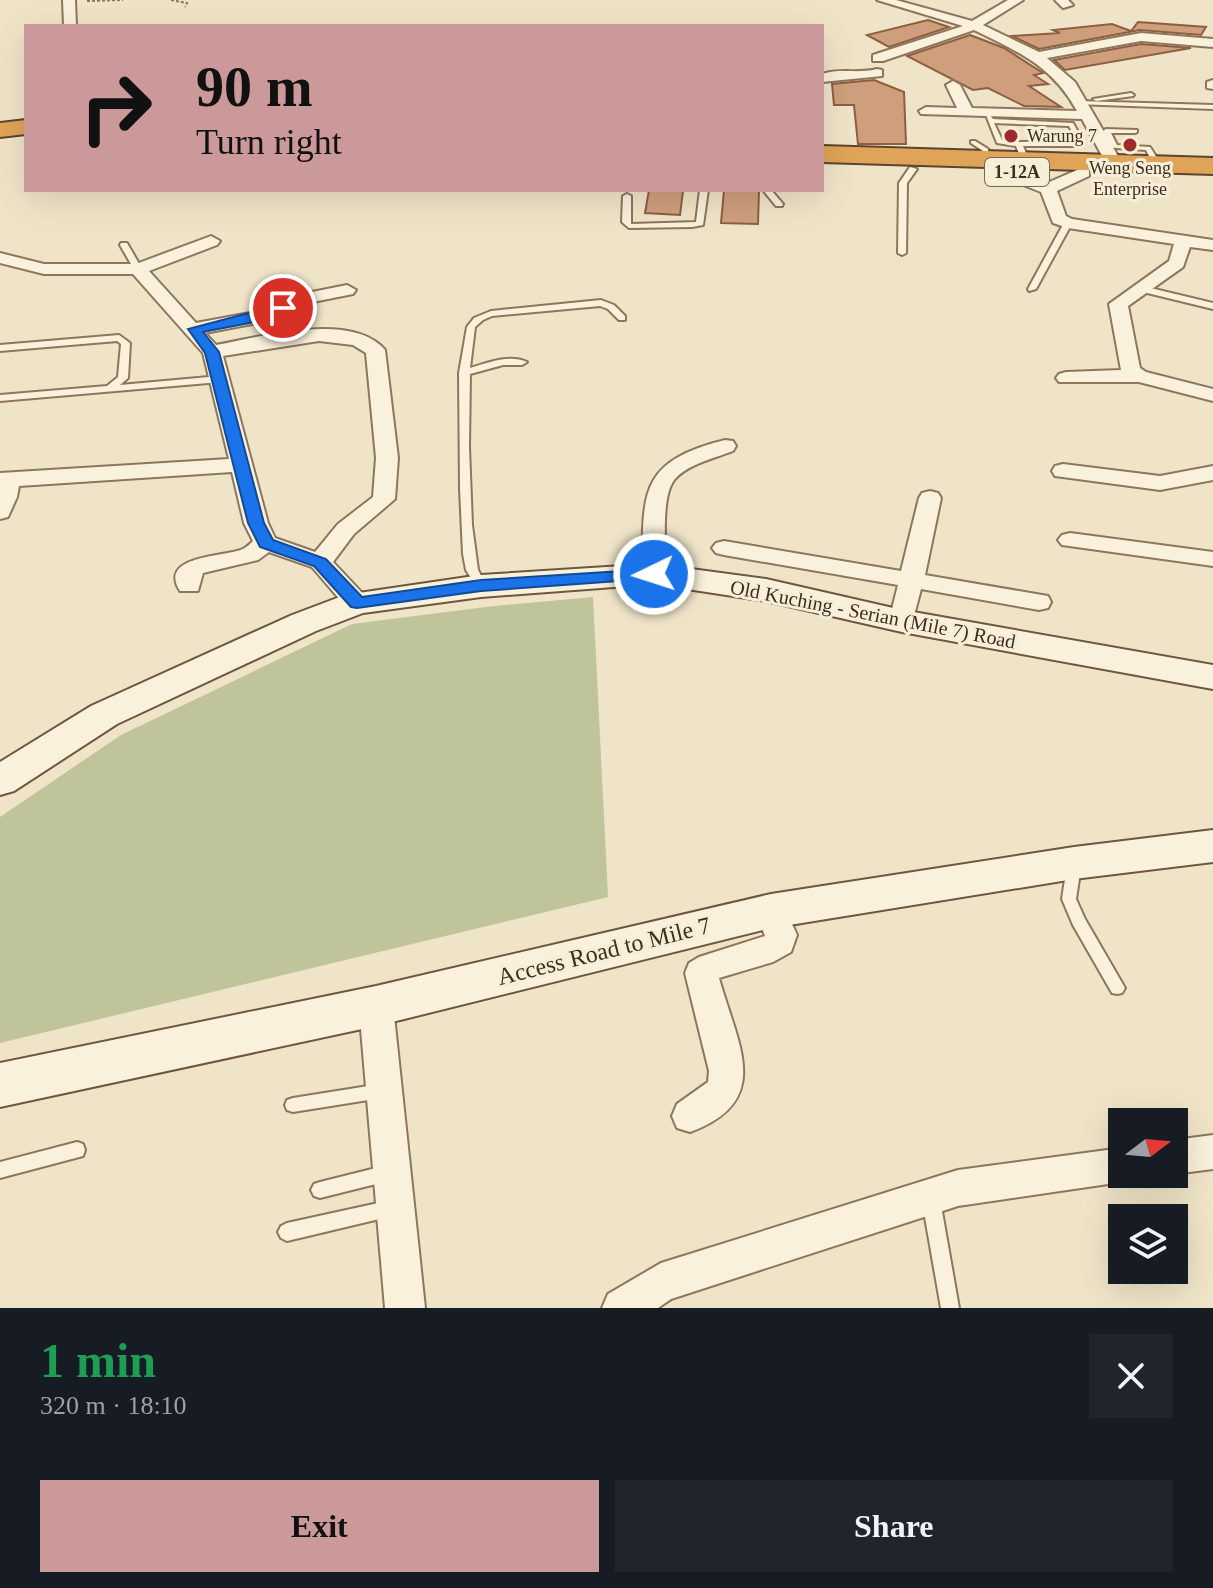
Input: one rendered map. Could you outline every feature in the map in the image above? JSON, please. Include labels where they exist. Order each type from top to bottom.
[{"type":"highway","points":[[0,130],[24,127]]},
{"type":"highway","points":[[0,139],[24,138]]},
{"type":"highway","points":[[824,154],[987,158],[1023,153],[1111,152],[1157,164],[1213,166]]},
{"type":"highway","name":"1-12A","points":[[824,165],[913,169],[987,158],[1083,173],[1213,177]]},
{"type":"street","points":[[883,0],[973,25],[1037,56],[1061,75],[1111,152]]},
{"type":"street","points":[[824,77],[834,74],[858,79],[878,66],[973,25],[1017,0]]},
{"type":"street","points":[[69,1],[70,24]]},
{"type":"street","points":[[1037,56],[1141,37],[1213,43]]},
{"type":"street","points":[[953,85],[967,113]]},
{"type":"street","points":[[926,111],[967,113],[988,118],[1082,106]]},
{"type":"street","points":[[987,158],[1048,189],[1059,219],[1068,223],[1213,245]]},
{"type":"street","points":[[1048,189],[1083,173]]},
{"type":"street","points":[[0,258],[44,269],[138,269],[211,241]]},
{"type":"street","points":[[1139,376],[1131,370],[1118,304],[1177,263],[1183,241]]},
{"type":"street","points":[[138,269],[212,352],[256,523],[266,543],[320,562],[357,603]]},
{"type":"street","points":[[194,329],[260,317],[303,299],[347,290]]},
{"type":"street","points":[[212,352],[298,337],[334,335],[366,342],[375,350],[387,458],[384,499],[346,529],[320,562]]},
{"type":"street","points":[[1066,378],[1139,376],[1213,395]]},
{"type":"street","points":[[654,574],[656,497],[665,476],[686,462],[725,446]]},
{"type":"street","points":[[0,512],[6,497],[4,480],[241,465]]},
{"type":"street","points":[[1063,471],[1160,483],[1213,473]]},
{"type":"street","points":[[902,621],[930,498]]},
{"type":"street","points":[[1070,540],[1213,559]]},
{"type":"street","points":[[189,586],[189,574],[195,567],[250,555],[266,543]]},
{"type":"street","points":[[724,548],[1039,602]]},
{"type":"street","name":"Old Kuching - Serian (Mile 7) Road","points":[[0,781],[104,715],[208,666],[357,603],[481,586],[654,574],[766,590],[902,621],[1213,677]]},
{"type":"street","name":"Access Road to Mile 7","points":[[0,1085],[376,1006],[771,911],[1074,863],[1213,846]]},
{"type":"street","points":[[690,1116],[725,1090],[727,1071],[701,973],[714,962],[773,949],[780,943],[781,935],[771,911]]},
{"type":"street","points":[[376,1006],[405,1308]]},
{"type":"street","points":[[1188,1155],[1213,1152]]},
{"type":"street","points":[[622,1308],[661,1283],[958,1188],[1108,1167]]},
{"type":"lane","points":[[1082,106],[1131,95]]},
{"type":"lane","points":[[1082,106],[1213,107]]},
{"type":"lane","points":[[988,118],[1063,122],[1071,124],[1080,141],[1023,153],[999,142],[988,118]]},
{"type":"lane","points":[[1111,152],[1106,131],[1135,131]]},
{"type":"lane","points":[[902,253],[903,183],[913,169]]},
{"type":"lane","points":[[627,196],[626,222],[629,226],[692,225],[700,223],[704,192]]},
{"type":"lane","points":[[769,192],[779,204]]},
{"type":"lane","points":[[1032,289],[1068,223]]},
{"type":"lane","points":[[124,245],[138,269]]},
{"type":"lane","points":[[1142,289],[1213,306]]},
{"type":"lane","points":[[481,586],[471,569],[468,537],[464,373],[470,329],[478,319],[491,314],[601,303],[611,307],[622,318]]},
{"type":"lane","points":[[0,348],[119,338],[126,343],[123,378],[112,386]]},
{"type":"lane","points":[[464,373],[503,362],[522,362]]},
{"type":"lane","points":[[0,398],[220,379]]},
{"type":"lane","points":[[1074,863],[1069,899],[1078,921],[1117,988]]},
{"type":"lane","points":[[293,1105],[384,1090]]},
{"type":"lane","points":[[0,1170],[77,1150]]},
{"type":"lane","points":[[320,1190],[393,1190]]},
{"type":"lane","points":[[287,1232],[393,1190]]},
{"type":"lane","points":[[930,1197],[950,1308]]},
{"type":"path","points":[[69,1],[123,0]]},
{"type":"path","points":[[171,0],[187,3],[185,7]]},
{"type":"green space","points":[[593,597],[608,897],[0,1043],[0,817],[121,735],[352,624]]},
{"type":"building","points":[[928,20],[949,27],[889,47],[867,35]]},
{"type":"building","points":[[1138,22],[1206,27],[1201,35],[1140,30],[1039,49],[1012,36],[1060,33],[1053,30],[1112,24],[1131,31]]},
{"type":"building","points":[[970,35],[1004,48],[1043,73],[1034,75],[1048,84],[1029,86],[1061,107],[1024,106],[988,88],[973,90],[907,56]]},
{"type":"building","points":[[1141,44],[1191,48],[1065,70],[1054,60]]},
{"type":"building","points":[[874,80],[904,92],[906,144],[858,144],[854,105],[834,105],[832,84]]},
{"type":"building","points":[[649,192],[683,192],[680,215],[645,213]]},
{"type":"building","points":[[724,192],[759,192],[758,224],[721,223]]},
{"type":"place","name":"Warung 7","points":[[1011,136]]},
{"type":"place","name":"Weng Seng Enterprise","points":[[1130,145]]},
{"type":"route","points":[[283,308],[260,317],[194,329],[212,352],[256,523],[266,543],[320,562],[357,603],[481,586],[654,574]]}]
